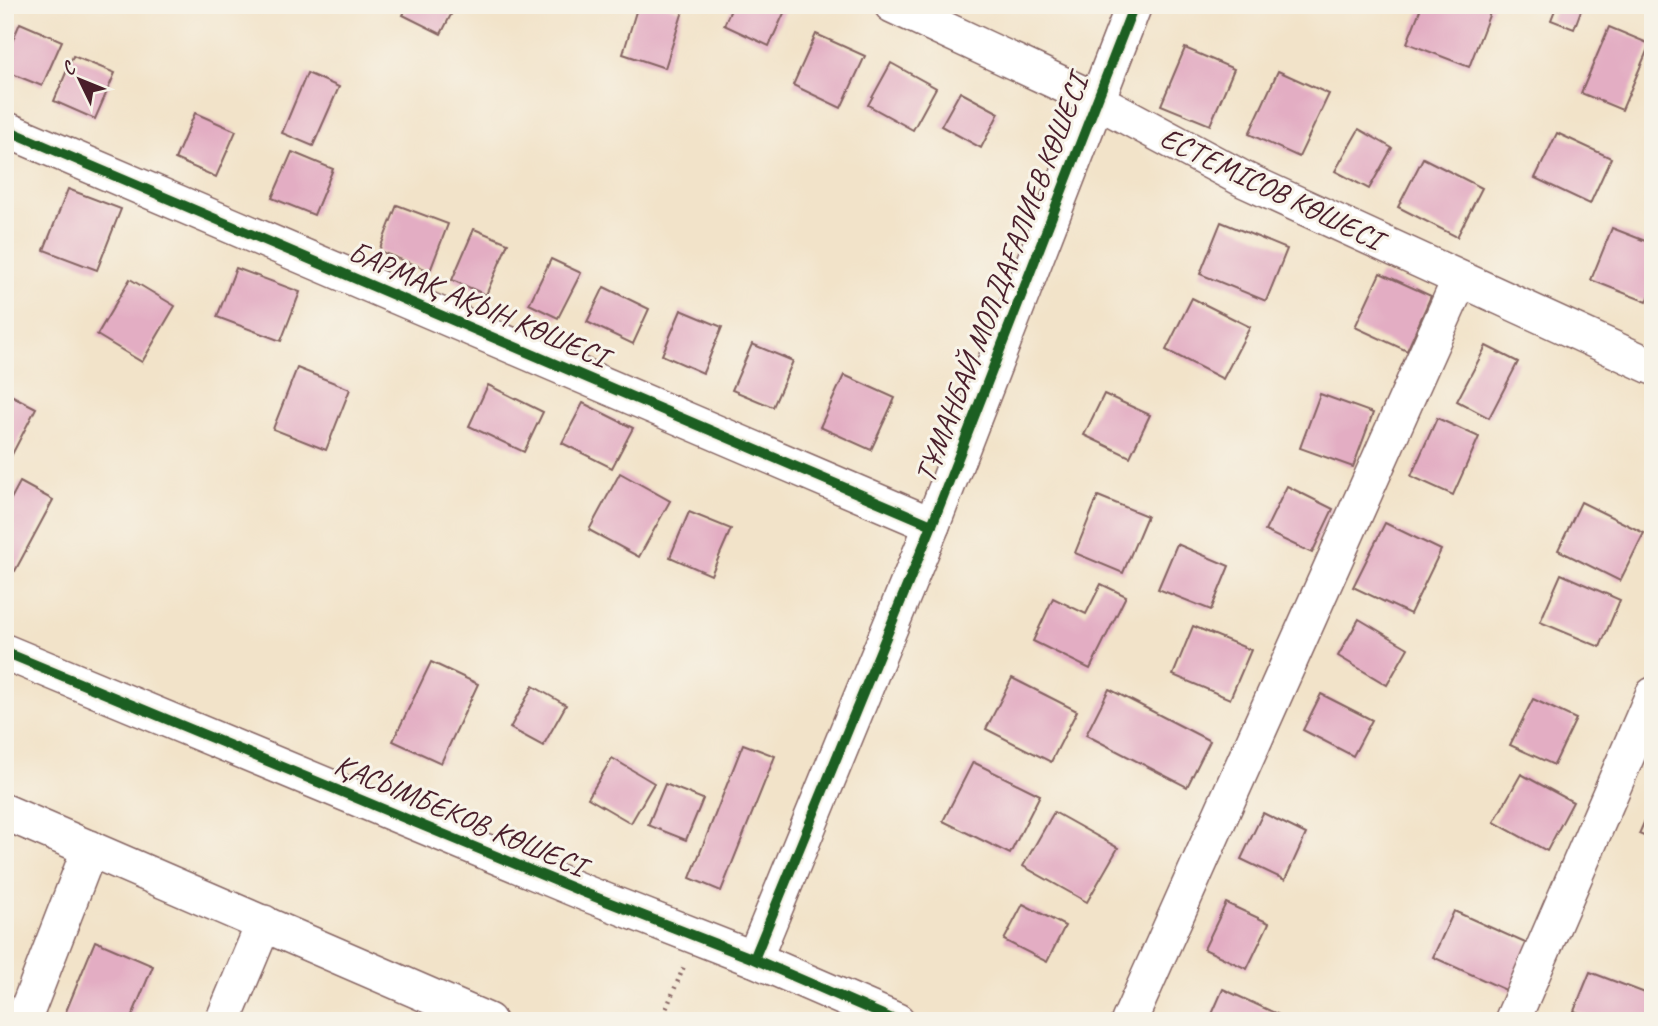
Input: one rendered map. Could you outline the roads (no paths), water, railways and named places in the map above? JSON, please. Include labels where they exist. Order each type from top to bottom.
[{"type":"street","name":"ЕСТЕМІСОВ КӨШЕСІ","points":[[892,5],[1096,100],[1245,180],[1653,367]]},
{"type":"street","name":"ТҰМАНБАЙ МОЛДАҒАЛИЕВ КӨШЕСІ","points":[[754,959],[932,524],[1134,5]]},
{"type":"street","name":"БАРМАҚ АҚЫН КӨШЕСІ","points":[[5,129],[932,524]]},
{"type":"street","points":[[1129,1021],[1460,279]]},
{"type":"street","name":"ҚАСЫМБЕКОВ КӨШЕСІ","points":[[5,652],[584,893],[754,959],[897,1021]]},
{"type":"street","points":[[1512,1021],[1653,695]]},
{"type":"street","points":[[5,812],[488,1021]]},
{"type":"street","points":[[20,1004],[90,848]]},
{"type":"street","points":[[223,1021],[264,923]]}]
